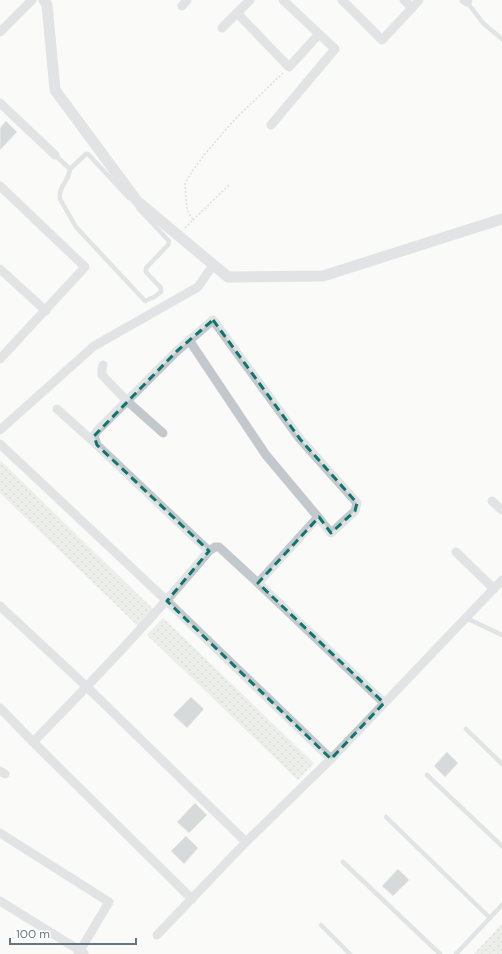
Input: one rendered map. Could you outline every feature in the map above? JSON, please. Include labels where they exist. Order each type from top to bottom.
[{"type":"street","points":[[0,32],[32,0]]},
{"type":"street","points":[[44,0],[47,5],[55,90],[137,201],[228,278],[322,276],[502,219]]},
{"type":"street","points":[[222,28],[250,0]]},
{"type":"street","points":[[271,125],[335,49],[283,0]]},
{"type":"street","points":[[342,0],[382,40],[419,0]]},
{"type":"street","points":[[404,0],[412,8]]},
{"type":"street","points":[[237,13],[289,67],[319,34]]},
{"type":"street","points":[[0,103],[55,155]]},
{"type":"street","points":[[0,186],[85,267],[46,311],[1,355]]},
{"type":"street","points":[[0,430],[94,346],[198,287],[213,265]]},
{"type":"street","points":[[0,269],[46,311]]},
{"type":"street","points":[[97,445],[94,436],[97,431],[188,340],[213,320],[300,439],[356,503],[355,511],[331,533],[266,454],[188,340]]},
{"type":"street","points":[[103,365],[102,375],[127,401],[163,433]]},
{"type":"street","points":[[57,409],[209,551]]},
{"type":"street","points":[[0,444],[167,601],[331,759]]},
{"type":"street","points":[[492,501],[502,510]]},
{"type":"street","points":[[258,582],[318,517]]},
{"type":"street","points":[[32,742],[87,687],[167,601],[209,551],[219,547],[258,582],[384,703]]},
{"type":"street","points":[[456,552],[494,588]]},
{"type":"street","points":[[157,935],[246,842],[331,759],[502,580]]},
{"type":"street","points":[[0,606],[87,687],[246,842]]},
{"type":"street","points":[[0,708],[32,742],[192,899]]},
{"type":"street","points":[[0,834],[109,902],[81,953],[0,901]]},
{"type":"lane","points":[[466,1],[484,23],[502,39]]},
{"type":"lane","points":[[86,154],[88,154],[169,241],[168,245],[146,268],[146,272],[161,288],[161,292],[154,297],[145,301],[142,299],[76,227],[60,199],[59,194],[60,189],[70,173],[70,170],[86,154]]},
{"type":"lane","points":[[55,155],[70,170]]},
{"type":"lane","points":[[466,618],[502,634]]},
{"type":"lane","points":[[466,729],[502,764]]},
{"type":"lane","points":[[427,775],[502,846]]},
{"type":"lane","points":[[386,818],[490,918]]},
{"type":"lane","points":[[343,862],[440,954]]},
{"type":"lane","points":[[456,954],[502,905]]},
{"type":"lane","points":[[321,925],[350,954]]},
{"type":"path","points":[[193,220],[187,210],[185,184],[193,170],[204,154],[236,119],[289,67]]},
{"type":"path","points":[[178,236],[230,184]]},
{"type":"highlighted area","points":[[213,320],[300,439],[357,503],[355,511],[331,533],[319,517],[258,583],[384,703],[331,759],[167,601],[209,551],[97,445],[94,436],[177,351]]},
{"type":"shaded area","points":[[0,460],[154,610],[138,626],[0,493]]},
{"type":"shaded area","points":[[163,618],[314,763],[298,780],[147,635]]},
{"type":"shaded area","points":[[502,924],[502,954],[474,954]]},
{"type":"building","points":[[6,121],[17,132],[0,150],[0,128]]},
{"type":"building","points":[[191,697],[204,709],[187,728],[173,715]]},
{"type":"building","points":[[447,752],[458,763],[445,777],[434,766]]},
{"type":"building","points":[[195,803],[207,815],[189,833],[177,822]]},
{"type":"building","points":[[186,836],[198,848],[184,864],[171,851]]},
{"type":"building","points":[[398,869],[409,880],[393,896],[382,886]]}]
